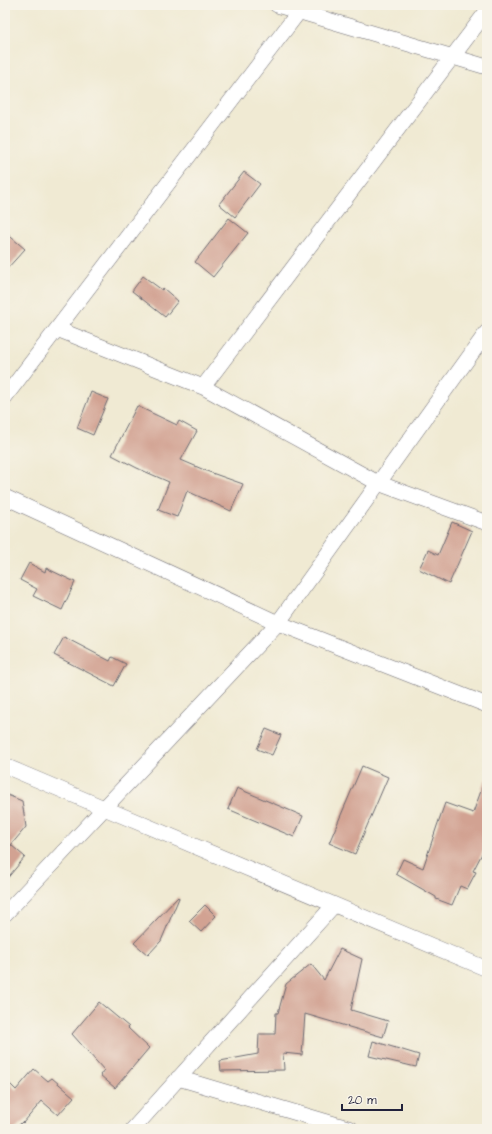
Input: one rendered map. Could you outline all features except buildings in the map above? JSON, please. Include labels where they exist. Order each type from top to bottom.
[{"type":"street","points":[[277,5],[301,8],[487,68]]},
{"type":"street","points":[[5,398],[301,8]]},
{"type":"street","points":[[203,387],[487,11]]},
{"type":"street","points":[[57,329],[203,387],[378,484],[487,523]]},
{"type":"street","points":[[5,914],[278,623],[487,332]]},
{"type":"street","points":[[5,497],[278,623],[487,705]]},
{"type":"street","points":[[5,766],[487,969]]},
{"type":"street","points":[[133,1129],[334,905]]},
{"type":"street","points":[[178,1078],[351,1129]]}]
